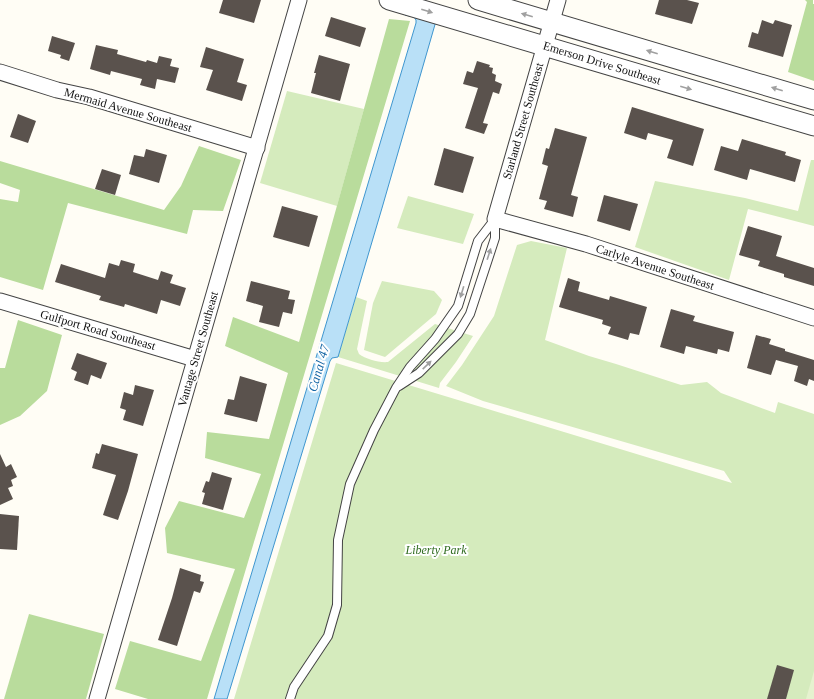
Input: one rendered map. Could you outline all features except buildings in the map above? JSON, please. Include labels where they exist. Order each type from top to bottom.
[{"type":"street","name":"Vantage Street Southeast","points":[[97,699],[299,0]]},
{"type":"street","name":"Emerson Drive Southeast","points":[[389,0],[814,126]]},
{"type":"street","name":"Emerson Drive Southeast","points":[[478,0],[814,100]]},
{"type":"street","name":"Starland Street Southeast","points":[[495,219],[558,0]]},
{"type":"street","name":"Mermaid Avenue Southeast","points":[[0,72],[58,90],[89,97],[257,148]]},
{"type":"street","name":"Carlyle Avenue Southeast","points":[[495,219],[586,244],[814,318]]},
{"type":"street","name":"Gulfport Road Southeast","points":[[0,301],[195,359]]},
{"type":"lane","name":"Starland Street Southeast","points":[[290,699],[294,687],[328,636],[337,605],[338,540],[350,484],[374,430],[396,388],[410,367],[435,339],[458,306],[478,241],[495,219]]},
{"type":"lane","name":"Starland Street Southeast","points":[[396,388],[418,373],[458,334],[470,314],[495,238],[495,219]]},
{"type":"green space","points":[[805,0],[813,0],[814,4],[814,81],[788,72],[807,2]]},
{"type":"green space","points":[[389,19],[410,21],[207,699],[148,699],[115,689],[130,641],[201,661],[235,569],[167,553],[165,528],[179,501],[244,518],[261,474],[205,458],[207,432],[269,439],[288,373],[225,346],[233,317],[299,342]]},
{"type":"green space","points":[[287,91],[364,109],[337,206],[260,183]]},
{"type":"green space","points":[[199,146],[241,160],[223,211],[193,210],[187,234],[68,203],[43,290],[0,277],[0,199],[18,202],[20,190],[0,183],[0,161],[164,210],[181,186]]},
{"type":"green space","points":[[811,160],[814,160],[814,226],[748,209],[729,280],[635,247],[655,181],[745,198],[798,211]]},
{"type":"green space","points":[[408,196],[474,214],[463,244],[397,228]]},
{"type":"green space","name":"Liberty Park","points":[[531,241],[567,248],[545,340],[589,356],[681,385],[707,382],[721,393],[775,413],[778,402],[814,414],[814,699],[234,699],[336,363],[732,483],[724,471],[483,401],[446,386],[462,365],[494,316],[517,245]]},
{"type":"green space","points":[[382,281],[434,291],[442,300],[436,314],[385,357],[364,350],[373,303]]},
{"type":"green space","points":[[356,297],[367,301],[357,349],[359,354],[369,359],[388,362],[435,324],[473,336],[440,383],[439,388],[338,357]]},
{"type":"green space","points":[[18,320],[62,335],[47,391],[20,416],[0,425],[0,368],[5,368]]},
{"type":"green space","points":[[29,614],[104,634],[86,699],[4,699]]},
{"type":"green space","points":[[814,671],[814,699],[806,699]]},
{"type":"water","name":"Canal 47","points":[[406,12],[436,21],[338,357],[332,358],[330,361],[227,699],[214,699],[416,23],[414,17],[405,15]]}]
